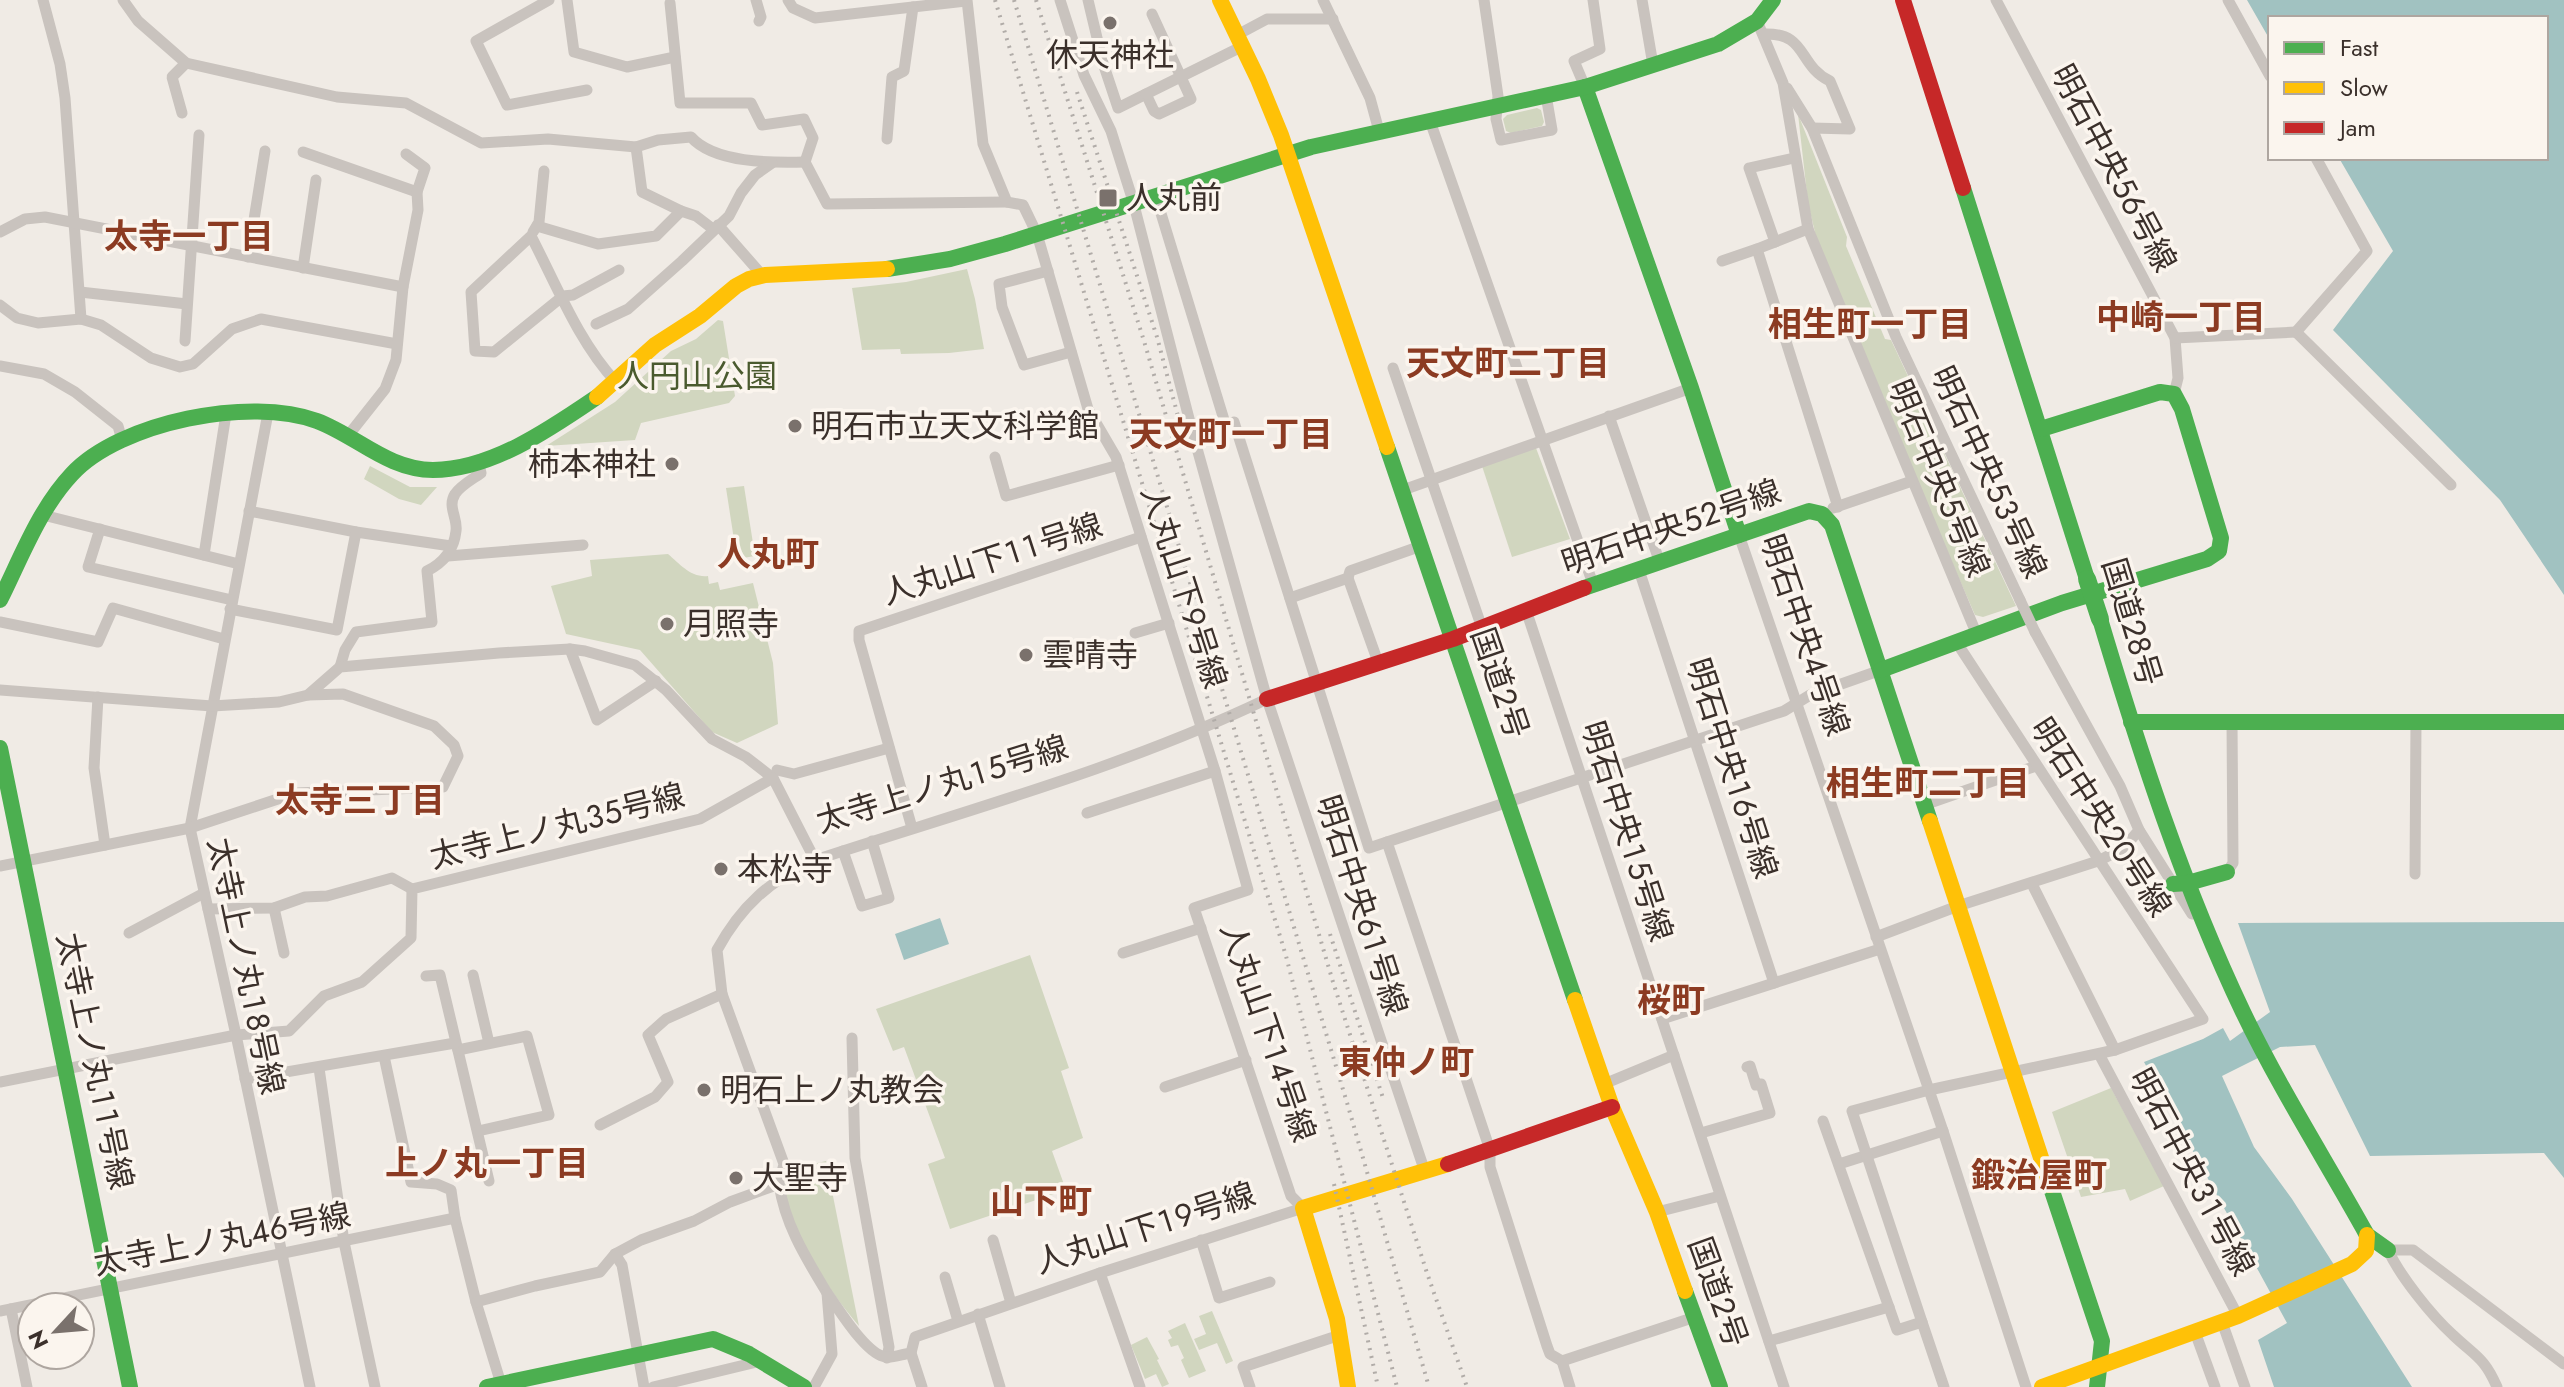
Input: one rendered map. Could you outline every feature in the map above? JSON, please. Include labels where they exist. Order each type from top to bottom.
[{"type":"main road","name":"国道2号","points":[[1220,0],[1240,40],[1287,155],[1612,1107],[1657,1212],[1720,1387]]},
{"type":"main road","points":[[0,600],[43,515],[74,471],[102,449],[143,432],[226,414],[268,413],[315,421],[406,468],[455,468],[521,445],[616,382],[654,346],[691,323],[740,283],[762,275],[815,274],[957,258],[1287,155],[1379,131],[1585,87],[1760,28],[1773,0]]},
{"type":"main road","name":"国道28号","points":[[1903,0],[2041,429],[2181,883],[2271,1068],[2367,1235]]},
{"type":"main road","name":"明石中央４号線","points":[[1585,87],[1739,535]]},
{"type":"main road","points":[[1881,670],[2062,603],[2207,559],[2219,551],[2221,538],[2182,409],[2174,394],[2160,392],[2041,429]]},
{"type":"main road","name":"明石中央５２号線","points":[[1453,639],[1593,584],[1809,511],[1830,510],[1832,525],[2102,1341],[2097,1387]]},
{"type":"main road","name":"太寺上ノ丸１５号線","points":[[1267,699],[1453,639]]},
{"type":"main road","points":[[2131,722],[2564,722]]},
{"type":"main road","name":"太寺上ノ丸１１号線","points":[[0,748],[130,1387]]},
{"type":"main road","points":[[2181,883],[2227,872]]},
{"type":"main road","name":"人丸山下１９号線","points":[[1303,1208],[1425,1172],[1612,1107]]},
{"type":"main road","name":"人丸山下１４号線","points":[[1303,1208],[1340,1335],[1347,1364],[1348,1387]]},
{"type":"main road","points":[[2042,1387],[2230,1319],[2352,1264],[2366,1251],[2367,1235]]},
{"type":"main road","points":[[2367,1235],[2388,1250]]},
{"type":"main road","points":[[496,1386],[713,1339],[761,1361],[783,1381],[804,1387]]},
{"type":"street","points":[[43,0],[60,64],[65,98],[81,319]]},
{"type":"street","points":[[123,0],[138,21],[186,63],[337,97],[406,103],[481,143],[548,139],[636,147],[658,140],[691,137],[702,149],[772,163],[805,162]]},
{"type":"street","points":[[549,0],[476,41],[507,105],[587,90]]},
{"type":"street","points":[[567,0],[574,52],[627,67],[675,57]]},
{"type":"street","points":[[756,0],[761,17],[759,21]]},
{"type":"street","points":[[670,3],[680,103],[751,103],[762,125],[804,119],[813,138],[805,162],[827,204],[1007,202],[983,144],[966,1],[815,18],[793,8],[788,0]]},
{"type":"street","name":"明石中央６１号線","points":[[1060,0],[1084,75],[1111,131],[1133,201],[1193,434],[1267,699],[1425,1172]]},
{"type":"street","points":[[1088,0],[1103,63],[1118,108],[1181,77],[1267,19],[1333,19]]},
{"type":"street","points":[[1323,0],[1370,98],[1379,131]]},
{"type":"street","points":[[1484,0],[1498,96],[1496,119],[1501,140],[1552,130],[1546,95]]},
{"type":"street","points":[[1585,87],[1574,61],[1600,49],[1593,0]]},
{"type":"street","points":[[1642,0],[1653,65]]},
{"type":"street","name":"明石中央５６号線","points":[[1996,0],[2175,338]]},
{"type":"street","points":[[2228,0],[2268,72]]},
{"type":"street","points":[[887,139],[892,77],[904,71],[913,7]]},
{"type":"street","points":[[1146,94],[1154,111],[1159,114],[1191,99],[1152,14]]},
{"type":"street","points":[[1760,28],[1797,42],[1814,73],[1830,81],[1850,129],[1812,128]]},
{"type":"street","name":"明石中央５号線","points":[[1760,28],[1783,83],[1808,229],[1977,635]]},
{"type":"street","points":[[182,113],[172,77],[186,63]]},
{"type":"street","name":"明石中央５３号線","points":[[1783,83],[1812,128],[1896,337],[2035,632],[2120,786],[2139,830],[2181,883]]},
{"type":"street","points":[[1430,121],[1593,584]]},
{"type":"street","points":[[185,341],[199,135]]},
{"type":"street","points":[[636,147],[642,192],[716,227],[762,275]]},
{"type":"street","points":[[248,257],[265,151]]},
{"type":"street","points":[[303,152],[417,192]]},
{"type":"street","points":[[347,437],[385,389],[396,360],[403,287],[418,210],[417,192],[425,168],[406,154]]},
{"type":"street","points":[[1775,242],[1749,168],[1794,158]]},
{"type":"street","points":[[2174,394],[2178,378],[2175,338],[2296,332],[2367,251],[2317,160]]},
{"type":"street","points":[[596,324],[628,309],[682,261],[729,216],[755,175],[772,163]]},
{"type":"street","points":[[544,171],[534,231],[597,362],[616,382]]},
{"type":"street","points":[[303,268],[316,180]]},
{"type":"street","points":[[1156,197],[1318,682],[1369,848],[1784,711],[1810,695],[1881,670]]},
{"type":"street","name":"人丸山下９号線","points":[[1007,202],[1023,205],[1037,234],[1088,409],[1119,465],[1202,730]]},
{"type":"street","points":[[534,231],[598,244],[656,236],[681,211]]},
{"type":"street","points":[[0,232],[25,219],[45,217],[403,287]]},
{"type":"street","points":[[1722,261],[1808,229]]},
{"type":"street","points":[[534,231],[471,292],[475,351],[494,352],[563,296],[573,295],[619,270]]},
{"type":"street","points":[[1757,249],[1830,510],[1912,481]]},
{"type":"street","points":[[1048,271],[999,284],[1002,307],[1024,365],[1071,352]]},
{"type":"street","points":[[80,292],[187,304]]},
{"type":"street","points":[[0,305],[17,318],[38,323],[81,319],[101,325],[151,358],[180,367],[193,364],[232,329],[261,319],[397,344]]},
{"type":"street","points":[[2296,332],[2451,485]]},
{"type":"street","points":[[0,366],[44,374],[75,392],[118,426],[122,440]]},
{"type":"street","points":[[1393,368],[1482,628]]},
{"type":"street","points":[[1403,490],[1691,388]]},
{"type":"street","name":"太寺上ノ丸１８号線","points":[[268,413],[190,828],[310,1387]]},
{"type":"street","points":[[204,555],[226,414]]},
{"type":"street","points":[[1609,416],[1660,563]]},
{"type":"street","points":[[995,457],[1006,496],[1119,465]]},
{"type":"street","points":[[308,695],[340,667],[345,650],[356,632],[432,622],[427,571],[441,564],[449,551],[457,530],[451,505],[455,494],[481,473],[478,460]]},
{"type":"street","points":[[249,511],[449,551],[583,545]]},
{"type":"street","points":[[43,515],[239,564]]},
{"type":"street","points":[[100,529],[88,567],[337,630],[356,532]]},
{"type":"street","name":"明石中央４号線","points":[[1739,535],[1943,1131],[2026,1387]]},
{"type":"street","name":"人丸山下１１号線","points":[[889,748],[859,631],[1141,537]]},
{"type":"street","points":[[1378,662],[1348,578],[1350,571],[1421,546]]},
{"type":"street","name":"明石中央１６号線","points":[[1639,570],[1774,983]]},
{"type":"street","points":[[1290,598],[1348,578]]},
{"type":"street","points":[[0,622],[98,642],[113,608],[224,639]]},
{"type":"street","name":"明石中央１５号線","points":[[1526,610],[1784,1387]]},
{"type":"street","points":[[1135,633],[1169,623]]},
{"type":"street","name":"明石中央２０号線","points":[[1957,643],[2203,1019],[2115,1050]]},
{"type":"street","points":[[570,649],[597,720],[656,681]]},
{"type":"street","name":"太寺上ノ丸１５号線","points":[[340,667],[570,649],[635,665],[656,681],[712,739],[775,774],[815,860],[1202,730],[1267,699]]},
{"type":"street","points":[[0,690],[212,706],[343,694],[434,726],[454,745],[458,756],[443,787],[296,793],[190,828],[0,866]]},
{"type":"street","points":[[98,697],[94,768],[105,845]]},
{"type":"street","points":[[2227,872],[2233,863],[2232,720]]},
{"type":"street","points":[[2415,874],[2416,721]]},
{"type":"street","name":"人丸山下１４号線","points":[[1202,730],[1248,890],[1194,908],[1291,1196],[1303,1208]]},
{"type":"street","points":[[775,774],[794,774],[889,748],[912,828]]},
{"type":"street","points":[[1924,805],[2036,766]]},
{"type":"street","points":[[1087,813],[1215,771]]},
{"type":"street","name":"太寺上ノ丸３５号線","points":[[0,1082],[236,1035],[289,1031],[324,996],[362,982],[411,938],[412,889],[700,819],[775,774]]},
{"type":"street","points":[[1876,937],[1958,906],[2098,861],[2124,848],[2139,830]]},
{"type":"street","points":[[843,851],[862,906],[889,898],[872,841]]},
{"type":"street","points":[[1387,842],[1490,1150],[1490,1167],[1547,1346],[1550,1354],[1562,1361],[1570,1387]]},
{"type":"street","points":[[815,860],[784,873],[729,928],[717,950],[722,994],[784,1164],[779,1184],[782,1207],[801,1250],[827,1293],[875,1353],[887,1358],[911,1353],[922,1387]]},
{"type":"street","points":[[208,909],[274,908],[305,897],[327,896],[392,878],[412,889]]},
{"type":"street","points":[[1944,1387],[1852,1111],[1929,1090],[2115,1050],[2032,884]]},
{"type":"street","points":[[129,933],[204,893]]},
{"type":"street","points":[[274,908],[284,953]]},
{"type":"street","points":[[1123,953],[1201,928]]},
{"type":"street","points":[[1662,1019],[1880,949]]},
{"type":"street","points":[[426,976],[440,975],[489,1181]]},
{"type":"street","points":[[473,975],[489,1043]]},
{"type":"street","points":[[600,1125],[655,1097],[668,1082],[648,1035],[666,1019],[722,994]]},
{"type":"street","points":[[245,1079],[527,1036],[549,1115],[478,1131]]},
{"type":"street","points":[[852,1038],[855,1158],[889,1347],[887,1358]]},
{"type":"street","name":"明石中央３１号線","points":[[2099,1054],[2230,1319],[2245,1387]]},
{"type":"street","points":[[1604,1084],[1674,1055]]},
{"type":"street","points":[[384,1056],[411,1182],[437,1184],[451,1190],[496,1386]]},
{"type":"street","points":[[1165,1087],[1246,1060]]},
{"type":"street","points":[[1701,1133],[1770,1113],[1761,1084],[1756,1085],[1750,1066],[1747,1067]]},
{"type":"street","points":[[319,1068],[344,1242],[375,1387]]},
{"type":"street","points":[[1823,1121],[1897,1330],[1922,1322]]},
{"type":"street","points":[[1839,1164],[1943,1131]]},
{"type":"street","points":[[476,1302],[600,1272],[615,1254],[641,1240],[779,1184]]},
{"type":"street","points":[[1657,1212],[1720,1196]]},
{"type":"street","name":"人丸山下１９号線","points":[[911,1353],[915,1337],[958,1321],[1303,1208]]},
{"type":"street","name":"太寺上ノ丸４６号線","points":[[6,1310],[455,1218]]},
{"type":"street","points":[[993,1240],[1011,1303]]},
{"type":"street","points":[[1201,1240],[1219,1298],[1270,1282]]},
{"type":"street","points":[[2497,1387],[2478,1355],[2452,1335],[2397,1268],[2388,1250],[2413,1250],[2564,1364]]},
{"type":"street","points":[[615,1254],[622,1265],[644,1387]]},
{"type":"street","points":[[1100,1273],[1140,1387]]},
{"type":"street","points":[[945,1277],[958,1321]]},
{"type":"street","points":[[814,1387],[832,1354],[827,1293]]},
{"type":"street","points":[[1769,1341],[1889,1307]]},
{"type":"street","points":[[6,1310],[27,1387]]},
{"type":"street","points":[[978,1314],[1000,1387]]},
{"type":"street","points":[[1562,1361],[1695,1317]]},
{"type":"street","points":[[2195,1332],[2215,1387]]},
{"type":"street","points":[[1250,1387],[1243,1367],[1340,1335]]},
{"type":"street","points":[[653,1387],[761,1361]]},
{"type":"green space","points":[[1537,108],[1541,110],[1542,126],[1511,133],[1506,131],[1503,119],[1507,115]]},
{"type":"green space","points":[[1798,114],[1847,237],[1846,246],[1885,339],[1891,340],[2016,606],[1983,617],[1975,615],[1818,245],[1808,203]]},
{"type":"green space","points":[[967,269],[984,349],[901,354],[900,349],[862,350],[852,288],[906,282]]},
{"type":"green space","name":"人円山公園","points":[[718,320],[723,321],[735,396],[729,403],[641,423],[635,440],[546,446],[615,402],[671,351],[696,339]]},
{"type":"green space","points":[[1536,448],[1570,539],[1512,557],[1481,463]]},
{"type":"green space","points":[[370,466],[410,487],[437,487],[421,505],[399,499],[364,479]]},
{"type":"green space","points":[[744,486],[755,556],[737,559],[726,488]]},
{"type":"green space","name":"月照寺","points":[[668,554],[691,573],[708,576],[709,584],[718,582],[720,590],[753,583],[773,663],[778,724],[737,743],[712,732],[640,650],[566,634],[551,586],[592,576],[590,560]]},
{"type":"green space","points":[[1030,955],[1069,1068],[1061,1071],[1083,1138],[1052,1151],[1066,1190],[950,1229],[928,1164],[945,1158],[904,1047],[893,1051],[876,1009]]},
{"type":"green space","points":[[2111,1088],[2164,1186],[2130,1201],[2125,1189],[2081,1197],[2052,1112]]},
{"type":"green space","points":[[826,1161],[859,1326],[808,1254],[792,1223],[786,1203],[788,1170]]},
{"type":"green space","points":[[1212,1311],[1233,1361],[1226,1364],[1217,1343],[1199,1350],[1194,1339],[1206,1334],[1199,1316]]},
{"type":"green space","points":[[1185,1323],[1206,1371],[1189,1378],[1178,1345],[1171,1347],[1168,1340],[1172,1338],[1168,1331]]},
{"type":"green space","points":[[1147,1337],[1169,1384],[1162,1387],[1156,1374],[1145,1379],[1131,1345]]},
{"type":"water","points":[[2247,0],[2564,0],[2564,595],[2500,500],[2333,330],[2393,251],[2340,160],[2548,160],[2548,16],[2268,16],[2268,37]]},
{"type":"water","points":[[940,918],[949,944],[904,960],[895,934]]},
{"type":"water","points":[[2564,922],[2564,1178],[2544,1153],[2370,1156],[2315,1045],[2280,1047],[2222,1076],[2254,1147],[2292,1199],[2412,1387],[2274,1387],[2258,1340],[2287,1323],[2144,1062],[2223,1028],[2230,1041],[2270,1012],[2238,923]]},
{"type":"railway","points":[[995,0],[1286,956],[1397,1387]]},
{"type":"railway","points":[[1014,0],[1348,1106],[1429,1387]]},
{"type":"railway","points":[[1036,0],[1144,341],[1333,982],[1467,1387]]},
{"type":"railway","points":[[1077,92],[1157,337],[1179,420]]},
{"type":"railway","points":[[1330,934],[1383,1098]]},
{"type":"railway","points":[[1334,1184],[1378,1387]]},
{"type":"traffic: fast","points":[[887,269],[950,259],[1005,244],[1311,147],[1585,87],[1718,44],[1757,21],[1773,0]]},
{"type":"traffic: fast","points":[[1585,87],[1739,535]]},
{"type":"traffic: fast","points":[[1963,188],[2087,579]]},
{"type":"traffic: fast","points":[[1881,670],[2062,603],[2207,559],[2219,551],[2221,538],[2182,409],[2174,394],[2160,392],[2041,429]]},
{"type":"traffic: fast","points":[[0,600],[40,518],[72,474],[121,440],[153,428],[223,413],[258,411],[289,414],[332,427],[402,464],[433,470],[476,463],[519,446],[597,397]]},
{"type":"traffic: fast","points":[[1387,447],[1575,1000]]},
{"type":"traffic: fast","points":[[1584,588],[1809,511],[1822,514],[1832,525],[1930,821]]},
{"type":"traffic: fast","points":[[2087,579],[2100,619]]},
{"type":"traffic: fast","points":[[2100,619],[2164,818],[2221,964],[2272,1069],[2367,1235]]},
{"type":"traffic: fast","points":[[2131,722],[2564,722]]},
{"type":"traffic: fast","points":[[0,748],[130,1387]]},
{"type":"traffic: fast","points":[[2173,884],[2227,872]]},
{"type":"traffic: fast","points":[[2050,1185],[2102,1341],[2097,1387]]},
{"type":"traffic: fast","points":[[2367,1235],[2388,1250]]},
{"type":"traffic: fast","points":[[1685,1291],[1720,1387]]},
{"type":"traffic: fast","points":[[487,1387],[713,1339],[749,1354],[804,1387]]},
{"type":"traffic: slow","points":[[1220,0],[1281,135],[1387,447]]},
{"type":"traffic: slow","points":[[597,397],[655,345],[749,279],[765,275],[887,269]]},
{"type":"traffic: slow","points":[[1930,821],[2050,1185]]},
{"type":"traffic: slow","points":[[1575,1000],[1612,1107],[1657,1212],[1685,1291]]},
{"type":"traffic: slow","points":[[1348,1387],[1337,1319],[1303,1208],[1448,1164]]},
{"type":"traffic: slow","points":[[2042,1387],[2238,1316],[2352,1264],[2366,1251],[2367,1235]]},
{"type":"traffic: jam","points":[[1903,0],[1963,188]]},
{"type":"traffic: jam","points":[[1267,699],[1453,639],[1584,588]]},
{"type":"traffic: jam","points":[[1448,1164],[1612,1107]]},
{"type":"place","name":"休天神社","points":[[1110,23]]},
{"type":"place","name":"人丸前","points":[[1108,198]]},
{"type":"place","name":"明石市立天文科学館","points":[[795,426]]},
{"type":"place","name":"柿本神社","points":[[672,464]]},
{"type":"place","name":"月照寺","points":[[667,624]]},
{"type":"place","name":"雲晴寺","points":[[1026,655]]},
{"type":"place","name":"本松寺","points":[[721,869]]},
{"type":"place","name":"明石上ノ丸教会","points":[[704,1090]]},
{"type":"place","name":"大聖寺","points":[[736,1178]]},
{"type":"district","name":"太寺一丁目","points":[[189,236]]},
{"type":"district","name":"中崎一丁目","points":[[2181,317]]},
{"type":"district","name":"相生町一丁目","points":[[1870,324]]},
{"type":"district","name":"天文町二丁目","points":[[1508,363]]},
{"type":"district","name":"天文町一丁目","points":[[1231,434]]},
{"type":"district","name":"人丸町","points":[[768,554]]},
{"type":"district","name":"相生町二丁目","points":[[1928,783]]},
{"type":"district","name":"太寺三丁目","points":[[360,800]]},
{"type":"district","name":"桜町","points":[[1671,1000]]},
{"type":"district","name":"東仲ノ町","points":[[1406,1062]]},
{"type":"district","name":"上ノ丸一丁目","points":[[487,1163]]},
{"type":"district","name":"鍛治屋町","points":[[2039,1175]]},
{"type":"district","name":"山下町","points":[[1041,1201]]}]
